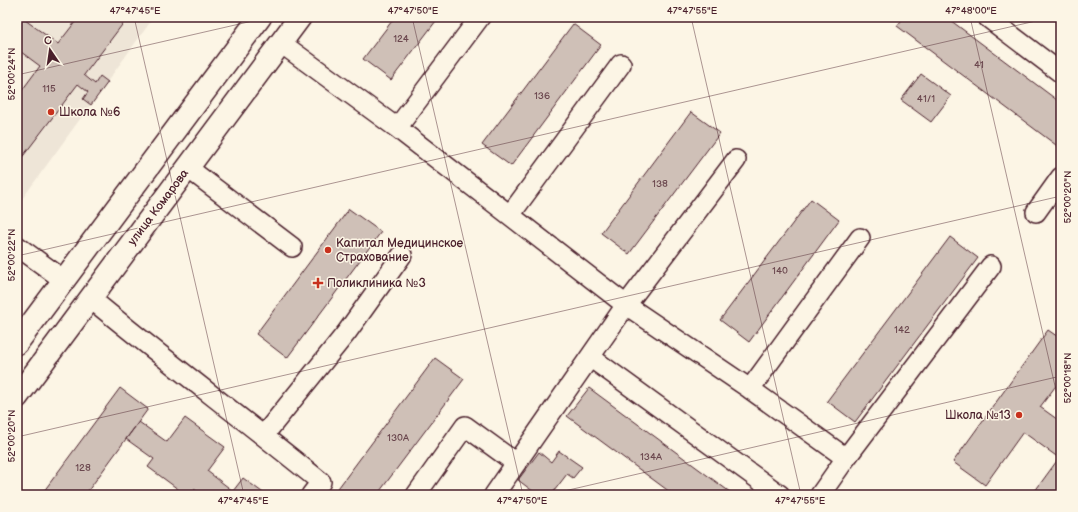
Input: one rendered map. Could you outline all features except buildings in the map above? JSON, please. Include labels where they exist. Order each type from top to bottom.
[{"type":"main road","points":[[17,343],[260,17]]},
{"type":"main road","name":"улица Комарова","points":[[17,397],[300,17]]},
{"type":"main road","points":[[64,280],[90,298]]},
{"type":"lane","points":[[397,128],[480,17]]},
{"type":"lane","points":[[987,17],[1061,73]]},
{"type":"lane","points":[[280,43],[397,128],[626,305],[750,389],[846,458]]},
{"type":"lane","points":[[510,216],[621,64]]},
{"type":"lane","points":[[494,495],[626,305],[736,160]]},
{"type":"lane","points":[[188,168],[292,247]]},
{"type":"lane","points":[[1036,212],[1061,177]]},
{"type":"lane","points":[[750,389],[860,238]]},
{"type":"lane","points":[[17,246],[64,280]]},
{"type":"lane","points":[[264,435],[347,332],[402,256]]},
{"type":"lane","points":[[820,495],[846,458],[991,266]]},
{"type":"lane","points":[[90,298],[264,435],[321,482],[311,495]]},
{"type":"lane","points":[[590,357],[780,495]]},
{"type":"lane","points":[[416,495],[465,426],[516,463]]},
{"type":"shaded area","name":"Школа №6","points":[[17,17],[154,17],[17,206]]},
{"type":"place","name":"Школа №6","points":[[51,112]]},
{"type":"place","name":"Капитал Медицинское Страхование","points":[[328,250]]},
{"type":"place","name":"Поликлиника №3","points":[[318,283]]},
{"type":"place","name":"Школа №13","points":[[1019,415]]}]
